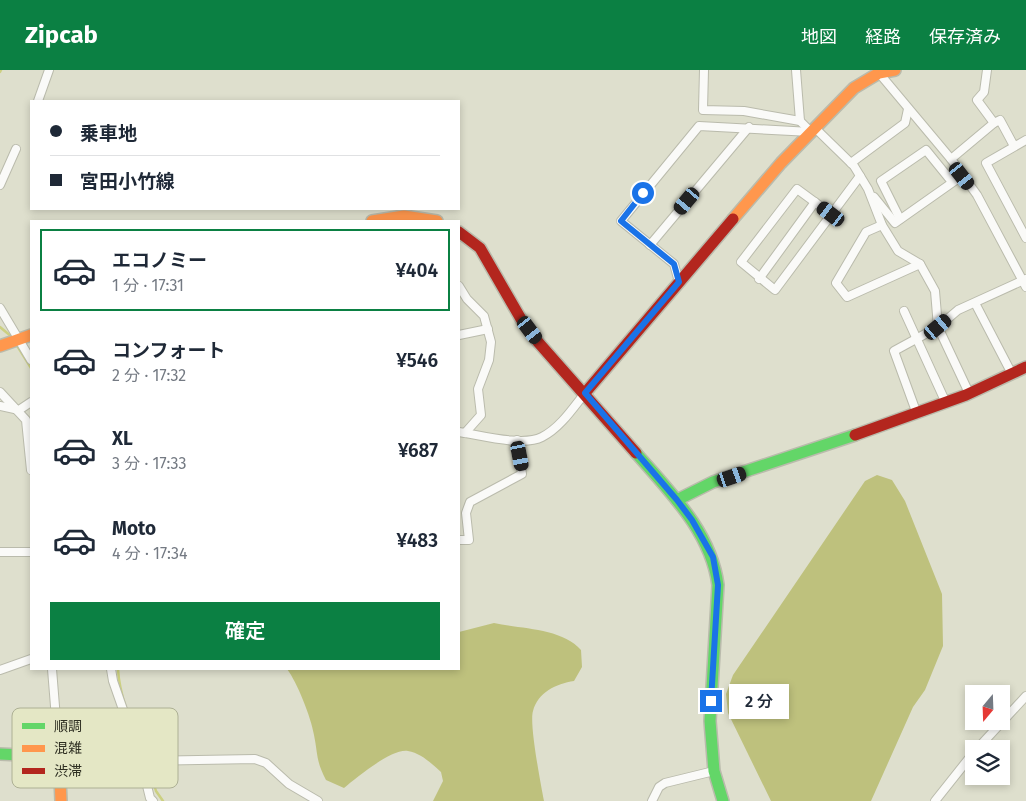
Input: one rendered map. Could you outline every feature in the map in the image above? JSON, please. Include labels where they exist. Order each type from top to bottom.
[{"type":"street","points":[[38,100],[48,70]]},
{"type":"street","points":[[704,70],[703,110],[744,111],[800,120],[851,163],[868,189],[895,223],[962,176]]},
{"type":"street","points":[[796,70],[800,120]]},
{"type":"street","points":[[462,433],[516,440],[541,438],[551,432],[781,163],[854,88],[879,73],[895,70]]},
{"type":"street","points":[[986,70],[984,92],[977,100],[994,123]]},
{"type":"street","points":[[879,73],[951,159],[977,195],[1025,282],[958,310],[938,327],[894,351],[917,414]]},
{"type":"street","points":[[851,163],[905,123],[908,109]]},
{"type":"street","points":[[951,159],[1000,120],[1014,146]]},
{"type":"street","points":[[679,282],[674,264],[621,221],[699,126],[813,130]]},
{"type":"street","points":[[650,245],[749,127]]},
{"type":"street","points":[[1026,140],[986,163],[1026,236]]},
{"type":"street","points":[[0,184],[16,149]]},
{"type":"street","points":[[900,219],[881,181],[926,150],[952,182]]},
{"type":"street","points":[[831,214],[797,189],[740,262],[775,290],[860,176]]},
{"type":"street","points":[[868,189],[882,225],[898,251],[920,264],[935,291],[938,327],[969,393]]},
{"type":"street","points":[[759,278],[815,202]]},
{"type":"street","points":[[376,220],[390,217],[413,216],[432,220]]},
{"type":"street","points":[[882,225],[866,232],[836,282],[847,297],[920,264]]},
{"type":"street","points":[[460,233],[480,248],[521,319],[538,342],[585,393],[677,500],[705,541],[716,570],[718,585],[710,721],[714,771],[723,801]]},
{"type":"street","points":[[460,288],[467,299],[484,316],[491,342],[490,360],[478,389],[481,415],[462,433]]},
{"type":"street","points":[[975,304],[1012,374]]},
{"type":"street","points":[[0,308],[26,337],[30,355]]},
{"type":"street","points":[[904,311],[946,403]]},
{"type":"street","points":[[460,335],[488,329]]},
{"type":"street","points":[[0,346],[26,337]]},
{"type":"street","points":[[677,500],[688,492],[946,403],[1026,367]]},
{"type":"street","points":[[0,392],[19,410],[28,428],[30,456]]},
{"type":"street","points":[[0,406],[19,410],[30,403]]},
{"type":"street","points":[[460,540],[468,540],[466,513],[470,502],[522,474],[516,440]]},
{"type":"street","points":[[0,552],[30,552]]},
{"type":"street","points":[[0,670],[30,659]]},
{"type":"street","points":[[52,670],[55,708]]},
{"type":"street","points":[[111,670],[122,708]]},
{"type":"street","points":[[985,740],[1026,696]]},
{"type":"street","points":[[178,760],[255,759],[266,763],[289,784],[318,801]]},
{"type":"street","points":[[935,801],[965,763]]},
{"type":"street","points":[[652,801],[659,787],[664,783],[714,771]]},
{"type":"street","points":[[60,788],[61,801]]},
{"type":"street","points":[[147,788],[153,801]]},
{"type":"green space","points":[[877,475],[892,480],[905,501],[942,594],[943,646],[925,690],[913,707],[871,801],[771,801],[728,713],[726,694],[733,675],[865,481]]},
{"type":"green space","points":[[494,623],[541,630],[563,637],[581,650],[582,667],[574,681],[561,684],[543,694],[535,704],[533,711],[534,741],[544,801],[433,801],[443,781],[441,772],[422,756],[408,751],[401,751],[384,759],[344,788],[326,780],[319,763],[307,710],[288,670],[460,670],[460,632]]},
{"type":"waterway","points":[[0,327],[12,337]]},
{"type":"waterway","points":[[16,344],[30,366]]},
{"type":"waterway","points":[[118,670],[126,708]]},
{"type":"waterway","points":[[155,788],[163,801]]},
{"type":"traffic: fast","points":[[677,500],[713,482],[855,435]]},
{"type":"traffic: fast","points":[[636,453],[687,514],[698,530],[714,566],[718,585],[710,721],[714,771],[723,801]]},
{"type":"traffic: fast","points":[[0,754],[12,755]]},
{"type":"traffic: slow","points":[[733,219],[781,163],[854,88],[879,73],[895,70]]},
{"type":"traffic: slow","points":[[378,220],[404,216],[430,220]]},
{"type":"traffic: slow","points":[[0,346],[30,335]]},
{"type":"traffic: slow","points":[[60,788],[61,801]]},
{"type":"traffic: jam","points":[[585,393],[733,219]]},
{"type":"traffic: jam","points":[[460,233],[480,248],[521,319],[538,342],[636,453]]},
{"type":"traffic: jam","points":[[855,435],[966,395],[1026,367]]},
{"type":"route","points":[[643,193],[621,221],[674,264],[679,282],[621,348],[585,393],[677,500],[692,520],[713,557],[718,585],[711,701]]}]
